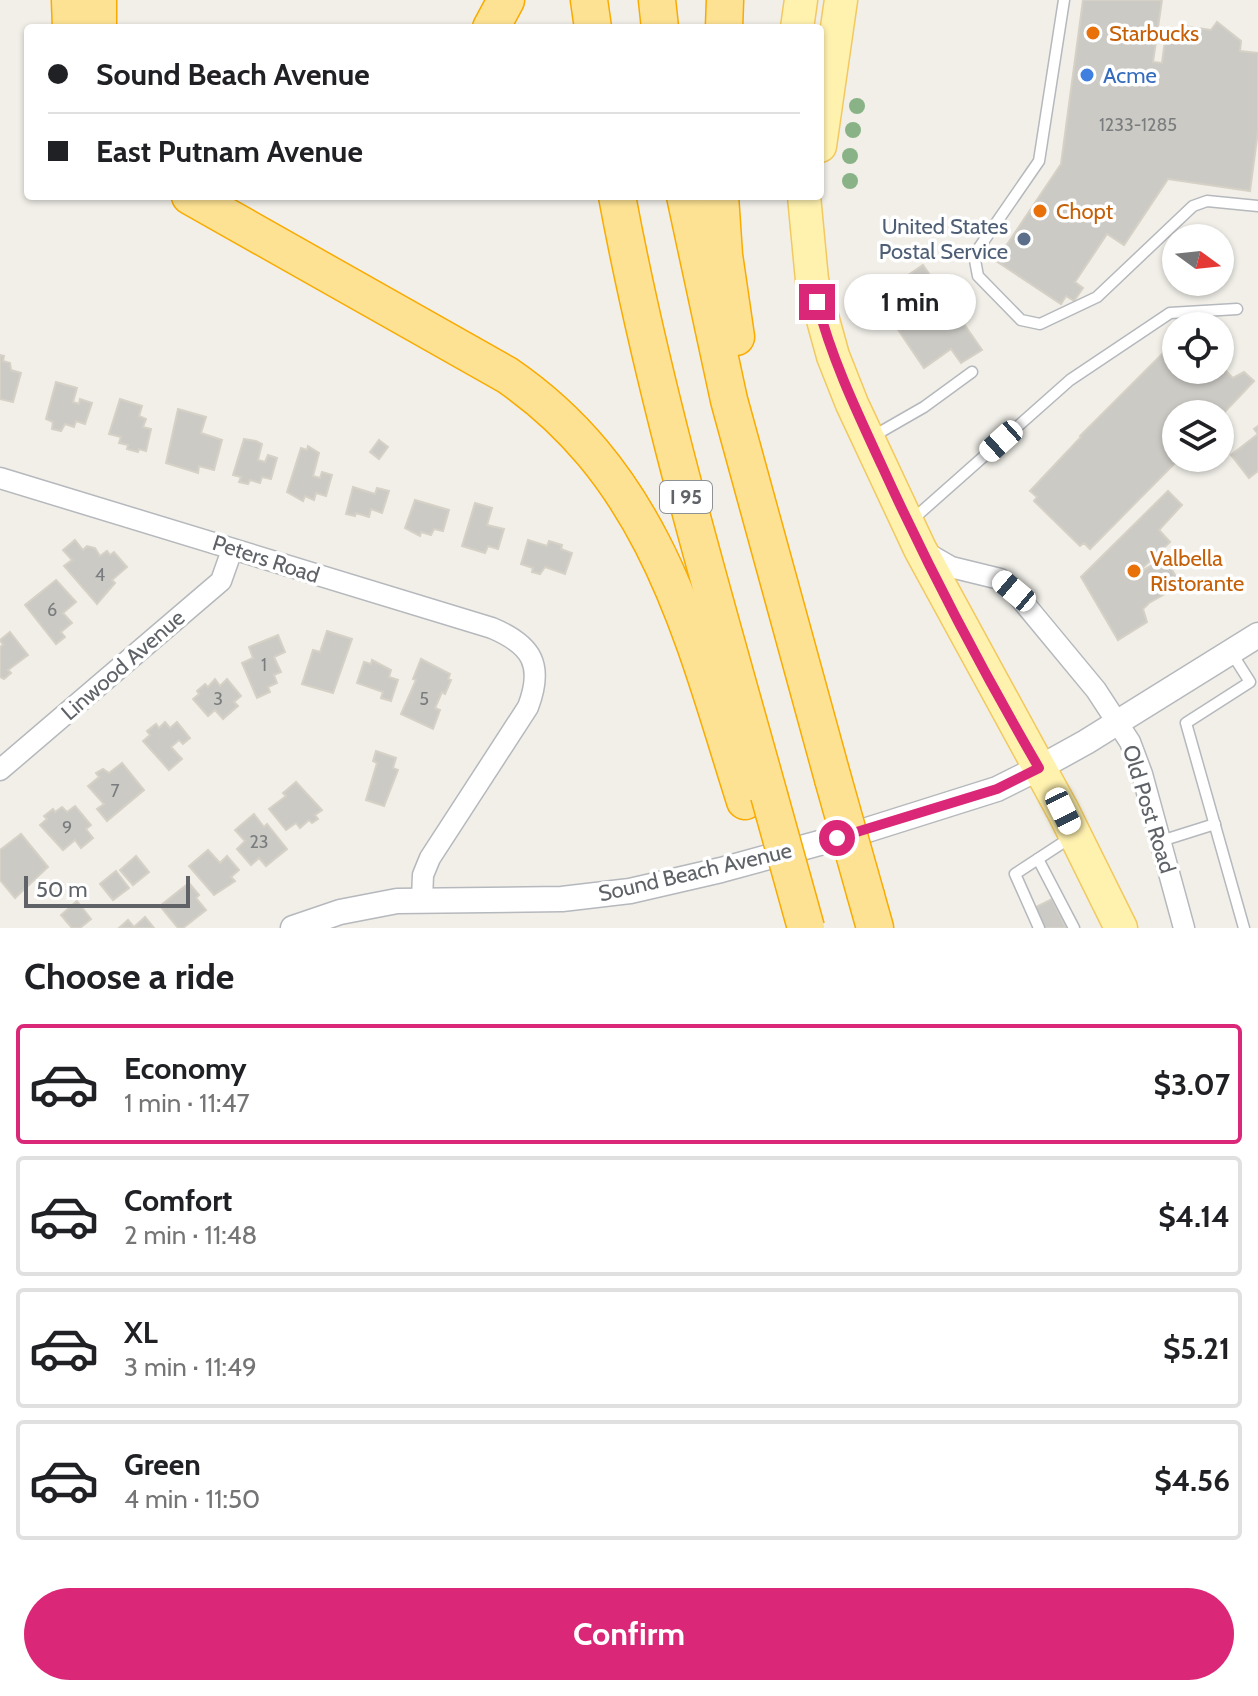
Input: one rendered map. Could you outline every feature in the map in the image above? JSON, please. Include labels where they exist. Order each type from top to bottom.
[{"type":"highway","points":[[70,0],[71,24]]},
{"type":"highway","points":[[98,0],[98,24]]},
{"type":"highway","points":[[493,24],[506,0]]},
{"type":"highway","points":[[589,0],[592,24]]},
{"type":"highway","points":[[657,0],[660,24]]},
{"type":"highway","points":[[724,24],[725,0]]},
{"type":"highway","points":[[197,200],[507,375],[533,393],[578,434],[619,484],[662,561],[703,673],[757,798],[796,928]]},
{"type":"highway","name":"I 95","points":[[618,200],[660,399],[757,798],[806,928]]},
{"type":"highway","points":[[686,200],[717,354],[870,912]]},
{"type":"highway","points":[[720,200],[726,269],[771,555]]},
{"type":"main road","points":[[798,24],[801,0]]},
{"type":"main road","points":[[824,118],[841,0]]},
{"type":"main road","points":[[804,200],[812,280],[823,324],[852,404],[914,537],[1074,835],[1115,923]]},
{"type":"street","name":"Peters Road","points":[[0,478],[492,628],[512,637],[527,650],[535,671],[534,689],[528,707],[430,858],[423,875],[422,899]]},
{"type":"street","name":"Old Post Road","points":[[914,537],[951,567],[1000,579],[1014,591],[1118,721],[1142,774],[1184,928]]},
{"type":"street","name":"Linwood Avenue","points":[[0,770],[221,581],[232,550]]},
{"type":"street","name":"Sound Beach Avenue","points":[[293,928],[360,907],[422,899],[562,899],[651,887],[867,830],[997,789],[1039,768],[1258,635]]},
{"type":"lane","points":[[1064,0],[1039,161],[974,255],[978,276],[1021,320],[1040,324],[1097,297],[1193,206],[1207,201],[1258,206]]},
{"type":"lane","points":[[914,537],[1070,380],[1170,313],[1237,309]]},
{"type":"lane","points":[[869,439],[924,407],[972,372]]},
{"type":"lane","points":[[1231,652],[1254,680],[1186,723],[1244,928]]},
{"type":"lane","points":[[1161,841],[1215,824]]},
{"type":"lane","points":[[1039,928],[1015,874],[1074,835]]},
{"type":"lane","points":[[1038,859],[1074,928]]},
{"type":"building","points":[[1083,0],[1162,0],[1153,62],[1162,63],[1165,40],[1181,42],[1183,26],[1211,30],[1217,22],[1241,41],[1240,51],[1258,53],[1258,131],[1250,191],[1168,179],[1124,245],[1107,234],[1075,282],[1083,288],[1074,301],[1066,296],[1061,304],[996,261],[1061,164]]},
{"type":"building","points":[[923,265],[982,350],[961,363],[951,349],[924,368],[876,297]]},
{"type":"building","points":[[1162,354],[1162,384],[1234,384],[1234,377],[1244,372],[1254,381],[1234,402],[1162,400],[1162,472],[1166,472],[1090,549],[1084,543],[1080,546],[1034,501],[1037,497],[1030,491]]},
{"type":"building","points":[[0,355],[4,356],[3,361],[10,363],[11,370],[21,373],[13,402],[0,399]]},
{"type":"building","points":[[56,382],[77,388],[73,402],[79,404],[80,399],[92,403],[85,424],[76,421],[74,427],[65,424],[61,431],[52,429],[53,422],[46,419]]},
{"type":"building","points":[[120,399],[142,406],[139,416],[146,419],[143,427],[151,429],[146,451],[127,449],[128,445],[119,443],[121,437],[109,434]]},
{"type":"building","points":[[178,409],[206,417],[201,433],[222,440],[214,470],[199,466],[198,473],[166,463]]},
{"type":"building","points":[[1258,434],[1258,471],[1249,478],[1234,459],[1234,453]]},
{"type":"building","points":[[244,439],[262,444],[258,460],[265,462],[268,455],[277,458],[271,479],[262,477],[260,483],[250,480],[248,484],[239,482],[241,477],[233,475]]},
{"type":"building","points":[[379,440],[388,447],[379,459],[370,452]]},
{"type":"building","points":[[308,446],[319,453],[313,476],[320,478],[322,472],[332,475],[326,496],[316,493],[314,500],[305,496],[303,501],[287,492],[301,448],[307,450]]},
{"type":"building","points":[[353,487],[375,494],[377,488],[389,491],[382,513],[371,509],[369,517],[346,514]]},
{"type":"building","points":[[1168,491],[1182,505],[1159,530],[1170,542],[1136,574],[1165,558],[1181,585],[1149,603],[1143,609],[1147,622],[1118,640],[1081,577]]},
{"type":"building","points":[[415,500],[449,510],[443,531],[434,529],[431,535],[421,532],[420,536],[405,528]]},
{"type":"building","points":[[475,503],[492,508],[487,525],[504,529],[498,549],[488,546],[485,553],[462,546]]},
{"type":"building","points":[[75,540],[83,550],[87,546],[95,548],[100,556],[107,551],[110,555],[114,552],[127,567],[112,580],[115,583],[97,604],[64,566],[72,560],[63,550]]},
{"type":"building","points":[[528,540],[547,546],[549,541],[562,545],[561,549],[572,553],[565,574],[545,567],[540,574],[521,564]]},
{"type":"building","points":[[56,580],[76,602],[63,613],[72,623],[61,632],[65,637],[56,644],[25,605]]},
{"type":"building","points":[[327,631],[352,639],[333,693],[302,684],[313,650],[320,652]]},
{"type":"building","points":[[10,632],[28,655],[8,670],[11,673],[4,679],[0,677],[0,647],[3,645],[0,640]]},
{"type":"building","points":[[278,635],[285,652],[274,657],[281,672],[274,675],[277,683],[268,687],[270,692],[257,698],[242,663],[253,658],[249,647]]},
{"type":"building","points":[[421,659],[450,674],[448,679],[451,680],[445,694],[442,692],[435,708],[440,710],[433,729],[401,714],[416,680],[413,679]]},
{"type":"building","points":[[372,660],[391,670],[389,677],[398,680],[391,701],[381,698],[383,692],[357,683],[364,662],[371,664]]},
{"type":"building","points":[[215,679],[220,686],[227,679],[241,696],[234,702],[238,706],[223,719],[215,710],[208,716],[193,699],[199,694],[197,691],[205,684],[208,687]]},
{"type":"building","points":[[165,722],[170,728],[177,722],[190,738],[183,744],[179,740],[171,747],[182,759],[169,770],[143,741],[150,735],[147,731],[156,724],[159,728]]},
{"type":"building","points":[[376,751],[396,758],[393,768],[398,770],[384,806],[366,800],[377,763],[373,761]]},
{"type":"building","points":[[122,763],[144,790],[107,821],[97,809],[104,804],[88,786],[99,777],[96,773],[103,769],[109,773]]},
{"type":"building","points":[[296,782],[322,810],[315,815],[318,819],[312,823],[309,820],[300,828],[296,823],[286,830],[269,809],[286,796],[283,793]]},
{"type":"building","points":[[75,806],[91,825],[86,829],[93,838],[81,848],[75,840],[63,850],[40,825],[47,819],[44,816],[53,809],[55,812],[62,807],[67,812]]},
{"type":"building","points":[[254,814],[264,827],[267,824],[287,849],[266,866],[259,858],[251,865],[237,849],[245,841],[235,830]]},
{"type":"building","points":[[21,834],[48,867],[15,898],[0,880],[0,850]]},
{"type":"building","points":[[208,850],[220,863],[227,856],[239,870],[231,877],[235,881],[214,895],[189,866]]},
{"type":"building","points":[[136,856],[149,872],[133,885],[120,870]]},
{"type":"building","points":[[116,871],[129,888],[113,900],[100,884]]},
{"type":"building","points":[[189,883],[206,910],[183,928],[178,928],[160,906]]},
{"type":"building","points":[[1052,899],[1066,928],[1043,928],[1034,908]]},
{"type":"building","points":[[77,901],[91,919],[80,928],[72,928],[61,915]]},
{"type":"building","points":[[145,917],[154,928],[119,928],[128,920],[134,927]]},
{"type":"place","name":"Starbucks","points":[[1093,33]]},
{"type":"place","name":"Acme","points":[[1087,75]]},
{"type":"place","name":"Chopt","points":[[1040,211]]},
{"type":"place","name":"United States Postal Service","points":[[1024,239]]},
{"type":"place","name":"Valbella Ristorante","points":[[1134,571]]},
{"type":"route","points":[[817,302],[852,404],[908,524],[1039,768],[997,789],[837,838]]}]
